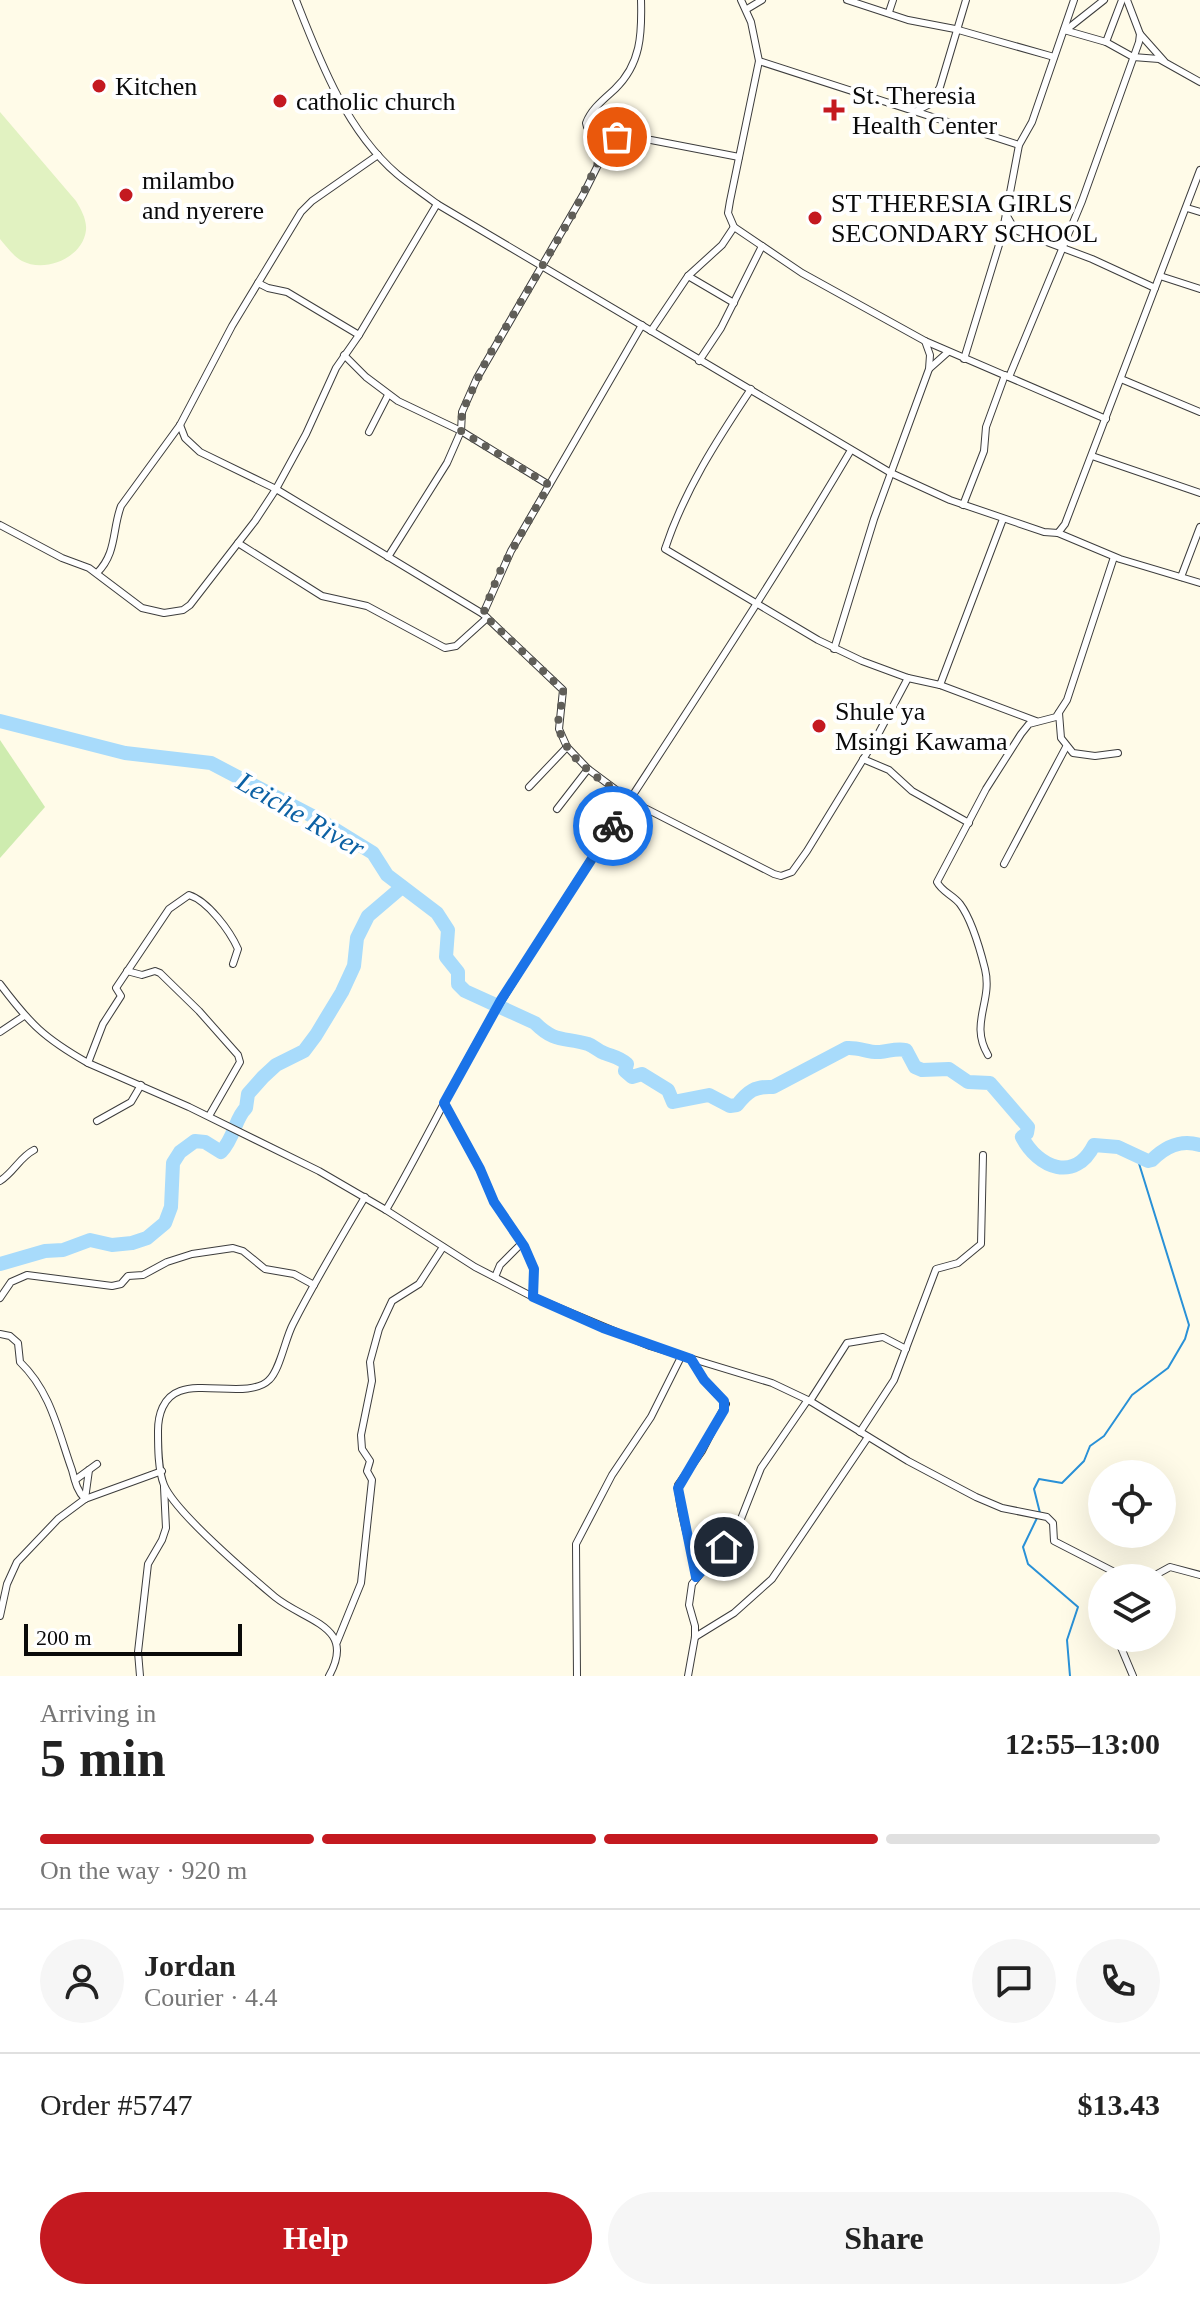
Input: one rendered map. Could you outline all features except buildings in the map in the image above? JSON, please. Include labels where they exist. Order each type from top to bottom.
[{"type":"street","points":[[296,0],[340,101],[358,130],[397,174],[437,204],[891,473],[963,505],[1044,532],[1058,533],[1114,557],[1200,583]]},
{"type":"street","points":[[388,557],[447,463],[461,431],[462,412],[477,378],[578,204],[604,153],[606,141],[586,123],[593,111],[633,68],[641,39],[641,0]]},
{"type":"street","points":[[741,0],[747,9],[759,61],[728,213],[734,227],[802,273],[925,341],[1106,419]]},
{"type":"street","points":[[747,9],[762,0]]},
{"type":"street","points":[[847,0],[908,20],[955,29],[1054,57]]},
{"type":"street","points":[[889,12],[893,0]]},
{"type":"street","points":[[917,111],[934,99],[966,0]]},
{"type":"street","points":[[964,359],[1002,235],[1019,145],[1032,122],[1074,0]]},
{"type":"street","points":[[1065,30],[1104,0]]},
{"type":"street","points":[[1125,0],[1140,34],[1167,63]]},
{"type":"street","points":[[1106,42],[1125,0]]},
{"type":"street","points":[[1070,11],[1091,8]]},
{"type":"street","points":[[1065,30],[1106,42],[1133,57],[1156,58],[1200,82]]},
{"type":"street","points":[[963,505],[984,451],[986,427],[1098,161],[1140,34]]},
{"type":"street","points":[[759,61],[1019,145]]},
{"type":"street","points":[[603,137],[651,140],[739,157]]},
{"type":"street","points":[[97,573],[114,544],[116,517],[121,506],[180,425],[232,326],[301,212],[378,155]]},
{"type":"street","points":[[1058,533],[1065,524],[1092,456],[1200,170]]},
{"type":"street","points":[[0,525],[97,573],[142,608],[154,612],[173,612],[190,605],[276,489],[306,434],[329,381],[437,204]]},
{"type":"street","points":[[1187,208],[1200,212]]},
{"type":"street","points":[[1007,214],[1015,230],[1155,288]]},
{"type":"street","points":[[651,331],[688,276],[722,245],[734,227]]},
{"type":"street","points":[[1002,235],[1015,230]]},
{"type":"street","points":[[699,361],[734,303],[762,246]]},
{"type":"street","points":[[688,276],[734,303]]},
{"type":"street","points":[[1160,276],[1200,289]]},
{"type":"street","points":[[258,283],[287,292],[359,335]]},
{"type":"street","points":[[238,543],[322,596],[367,606],[445,648],[456,646],[485,616],[499,573],[642,325]]},
{"type":"street","points":[[834,649],[891,473],[929,369],[930,355],[925,341]]},
{"type":"street","points":[[929,369],[948,352]]},
{"type":"street","points":[[344,355],[388,395],[461,431],[549,485]]},
{"type":"street","points":[[1121,379],[1200,412]]},
{"type":"street","points":[[751,389],[699,471],[676,517],[665,549],[834,649],[908,678],[940,685],[1036,721],[1050,719],[1059,713],[1067,700],[1114,557]]},
{"type":"street","points":[[369,432],[388,395]]},
{"type":"street","points":[[180,425],[185,438],[200,452],[276,489],[485,616],[563,690],[559,729],[567,747],[588,769],[631,801],[781,876],[792,872],[807,851],[908,678]]},
{"type":"street","points":[[386,1210],[501,1000],[631,801],[851,450]]},
{"type":"street","points":[[1092,456],[1200,493]]},
{"type":"street","points":[[940,685],[1003,519]]},
{"type":"street","points":[[1181,577],[1200,527]]},
{"type":"street","points":[[1059,713],[1060,734],[1073,753],[1118,753]]},
{"type":"street","points":[[988,1055],[979,1034],[981,1014],[987,1002],[985,970],[962,907],[937,882],[986,789],[1021,734],[1036,721]]},
{"type":"street","points":[[529,787],[567,747]]},
{"type":"street","points":[[1004,864],[1066,747]]},
{"type":"street","points":[[863,759],[889,770],[912,791],[969,823]]},
{"type":"street","points":[[557,809],[588,769]]},
{"type":"street","points":[[88,1063],[103,1024],[120,999],[116,988],[169,909],[189,895],[199,899],[235,942],[238,949],[233,964]]},
{"type":"street","points":[[127,971],[142,975],[155,971],[160,973],[238,1055],[240,1062],[209,1116]]},
{"type":"street","points":[[0,984],[24,1016],[49,1040],[88,1063],[247,1134],[365,1197],[443,1247],[533,1297],[603,1328],[681,1357],[772,1383],[976,1497],[1002,1508],[1047,1517],[1053,1523],[1054,1541],[1093,1564]]},
{"type":"street","points":[[0,1032],[24,1016]]},
{"type":"street","points":[[97,1121],[131,1102],[141,1085]]},
{"type":"street","points":[[444,1103],[494,1202],[522,1243],[534,1269],[533,1297]]},
{"type":"street","points":[[0,1181],[13,1172],[26,1154],[34,1150]]},
{"type":"street","points":[[860,1432],[894,1380],[936,1269],[958,1263],[981,1244],[983,1155]]},
{"type":"street","points":[[140,1676],[138,1652],[147,1572],[166,1528],[158,1421],[165,1403],[171,1396],[189,1389],[237,1389],[265,1384],[273,1376],[288,1335],[365,1197]]},
{"type":"street","points":[[495,1277],[500,1265],[522,1243]]},
{"type":"street","points":[[329,1676],[338,1658],[337,1642],[363,1571],[372,1480],[367,1471],[370,1461],[362,1449],[361,1435],[372,1381],[370,1366],[373,1347],[388,1306],[395,1297],[419,1284],[443,1247]]},
{"type":"street","points":[[0,1298],[11,1282],[27,1275],[112,1286],[121,1284],[128,1276],[143,1275],[180,1257],[233,1248],[243,1251],[265,1269],[294,1274],[314,1285]]},
{"type":"street","points":[[0,1334],[10,1336],[18,1343],[20,1362],[32,1372],[46,1394],[59,1429],[62,1450],[85,1499]]},
{"type":"street","points":[[696,1577],[737,1529],[761,1468],[847,1343],[883,1337],[906,1349]]},
{"type":"street","points":[[577,1676],[576,1544],[612,1475],[651,1417],[681,1357]]},
{"type":"street","points":[[688,1676],[695,1637],[689,1605],[696,1577],[678,1485],[702,1451],[726,1404],[691,1359]]},
{"type":"street","points":[[695,1637],[734,1613],[772,1579],[868,1437]]},
{"type":"street","points":[[75,1480],[97,1464]]},
{"type":"street","points":[[85,1499],[89,1470]]},
{"type":"street","points":[[0,1616],[7,1584],[17,1562],[44,1532],[85,1499],[162,1471]]},
{"type":"street","points":[[163,1484],[188,1516],[259,1583],[286,1606],[320,1624],[337,1642]]},
{"type":"street","points":[[1176,1569],[1200,1575]]},
{"type":"street","points":[[1123,1652],[1133,1676]]},
{"type":"green space","points":[[0,112],[76,201],[83,215],[86,230],[78,248],[52,264],[22,261],[0,239]]},
{"type":"green space","points":[[0,740],[45,807],[0,858]]},
{"type":"waterway","name":"Leiche River","points":[[0,721],[125,753],[211,763],[318,819],[373,853],[387,875],[437,913],[448,930],[446,957],[458,972],[458,984],[465,991],[535,1023],[554,1037],[588,1044],[619,1058],[627,1064],[625,1071],[632,1077],[642,1074],[668,1090],[673,1102],[709,1095],[730,1106],[737,1105],[752,1090],[773,1087],[847,1048],[876,1052],[902,1049],[906,1050],[915,1067],[922,1070],[949,1069],[968,1082],[990,1083],[1028,1127],[1022,1137],[1029,1148],[1037,1157],[1057,1167],[1077,1164],[1094,1145],[1118,1147],[1148,1161],[1173,1145],[1200,1145]]},
{"type":"waterway","points":[[0,1264],[45,1251],[63,1250],[90,1240],[112,1245],[132,1243],[147,1238],[165,1223],[171,1207],[173,1163],[180,1152],[195,1141],[205,1142],[221,1152],[246,1108],[248,1094],[276,1065],[304,1051],[316,1035],[354,966],[357,938],[368,916],[402,887]]},
{"type":"waterway","points":[[1040,1513],[1034,1489],[1039,1479],[1062,1483],[1084,1461],[1090,1446],[1104,1436],[1132,1395],[1168,1368],[1185,1339],[1189,1325],[1137,1157]]},
{"type":"waterway","points":[[1037,1518],[1023,1547],[1028,1564],[1078,1607],[1067,1640],[1070,1676]]},
{"type":"way so far","points":[[613,826],[631,801],[588,769],[567,747],[558,720],[564,699],[563,690],[483,614],[499,573],[549,485],[461,431],[460,419],[487,359],[583,195],[604,153],[606,141],[603,137],[617,137]]},
{"type":"place","name":"Kitchen","points":[[99,86]]},
{"type":"place","name":"catholic church","points":[[280,101]]},
{"type":"place","name":"St. Theresia Health Center","points":[[834,110]]},
{"type":"place","name":"milambo and nyerere","points":[[126,195]]},
{"type":"place","name":"ST THERESIA GIRLS SECONDARY SCHOOL","points":[[815,218]]},
{"type":"place","name":"Shule ya Msingi Kawama","points":[[819,726]]},
{"type":"route","points":[[613,826],[501,1000],[444,1103],[494,1202],[524,1246],[534,1269],[533,1297],[603,1328],[691,1359],[704,1380],[726,1404],[702,1451],[678,1485],[696,1577],[724,1547]]}]
